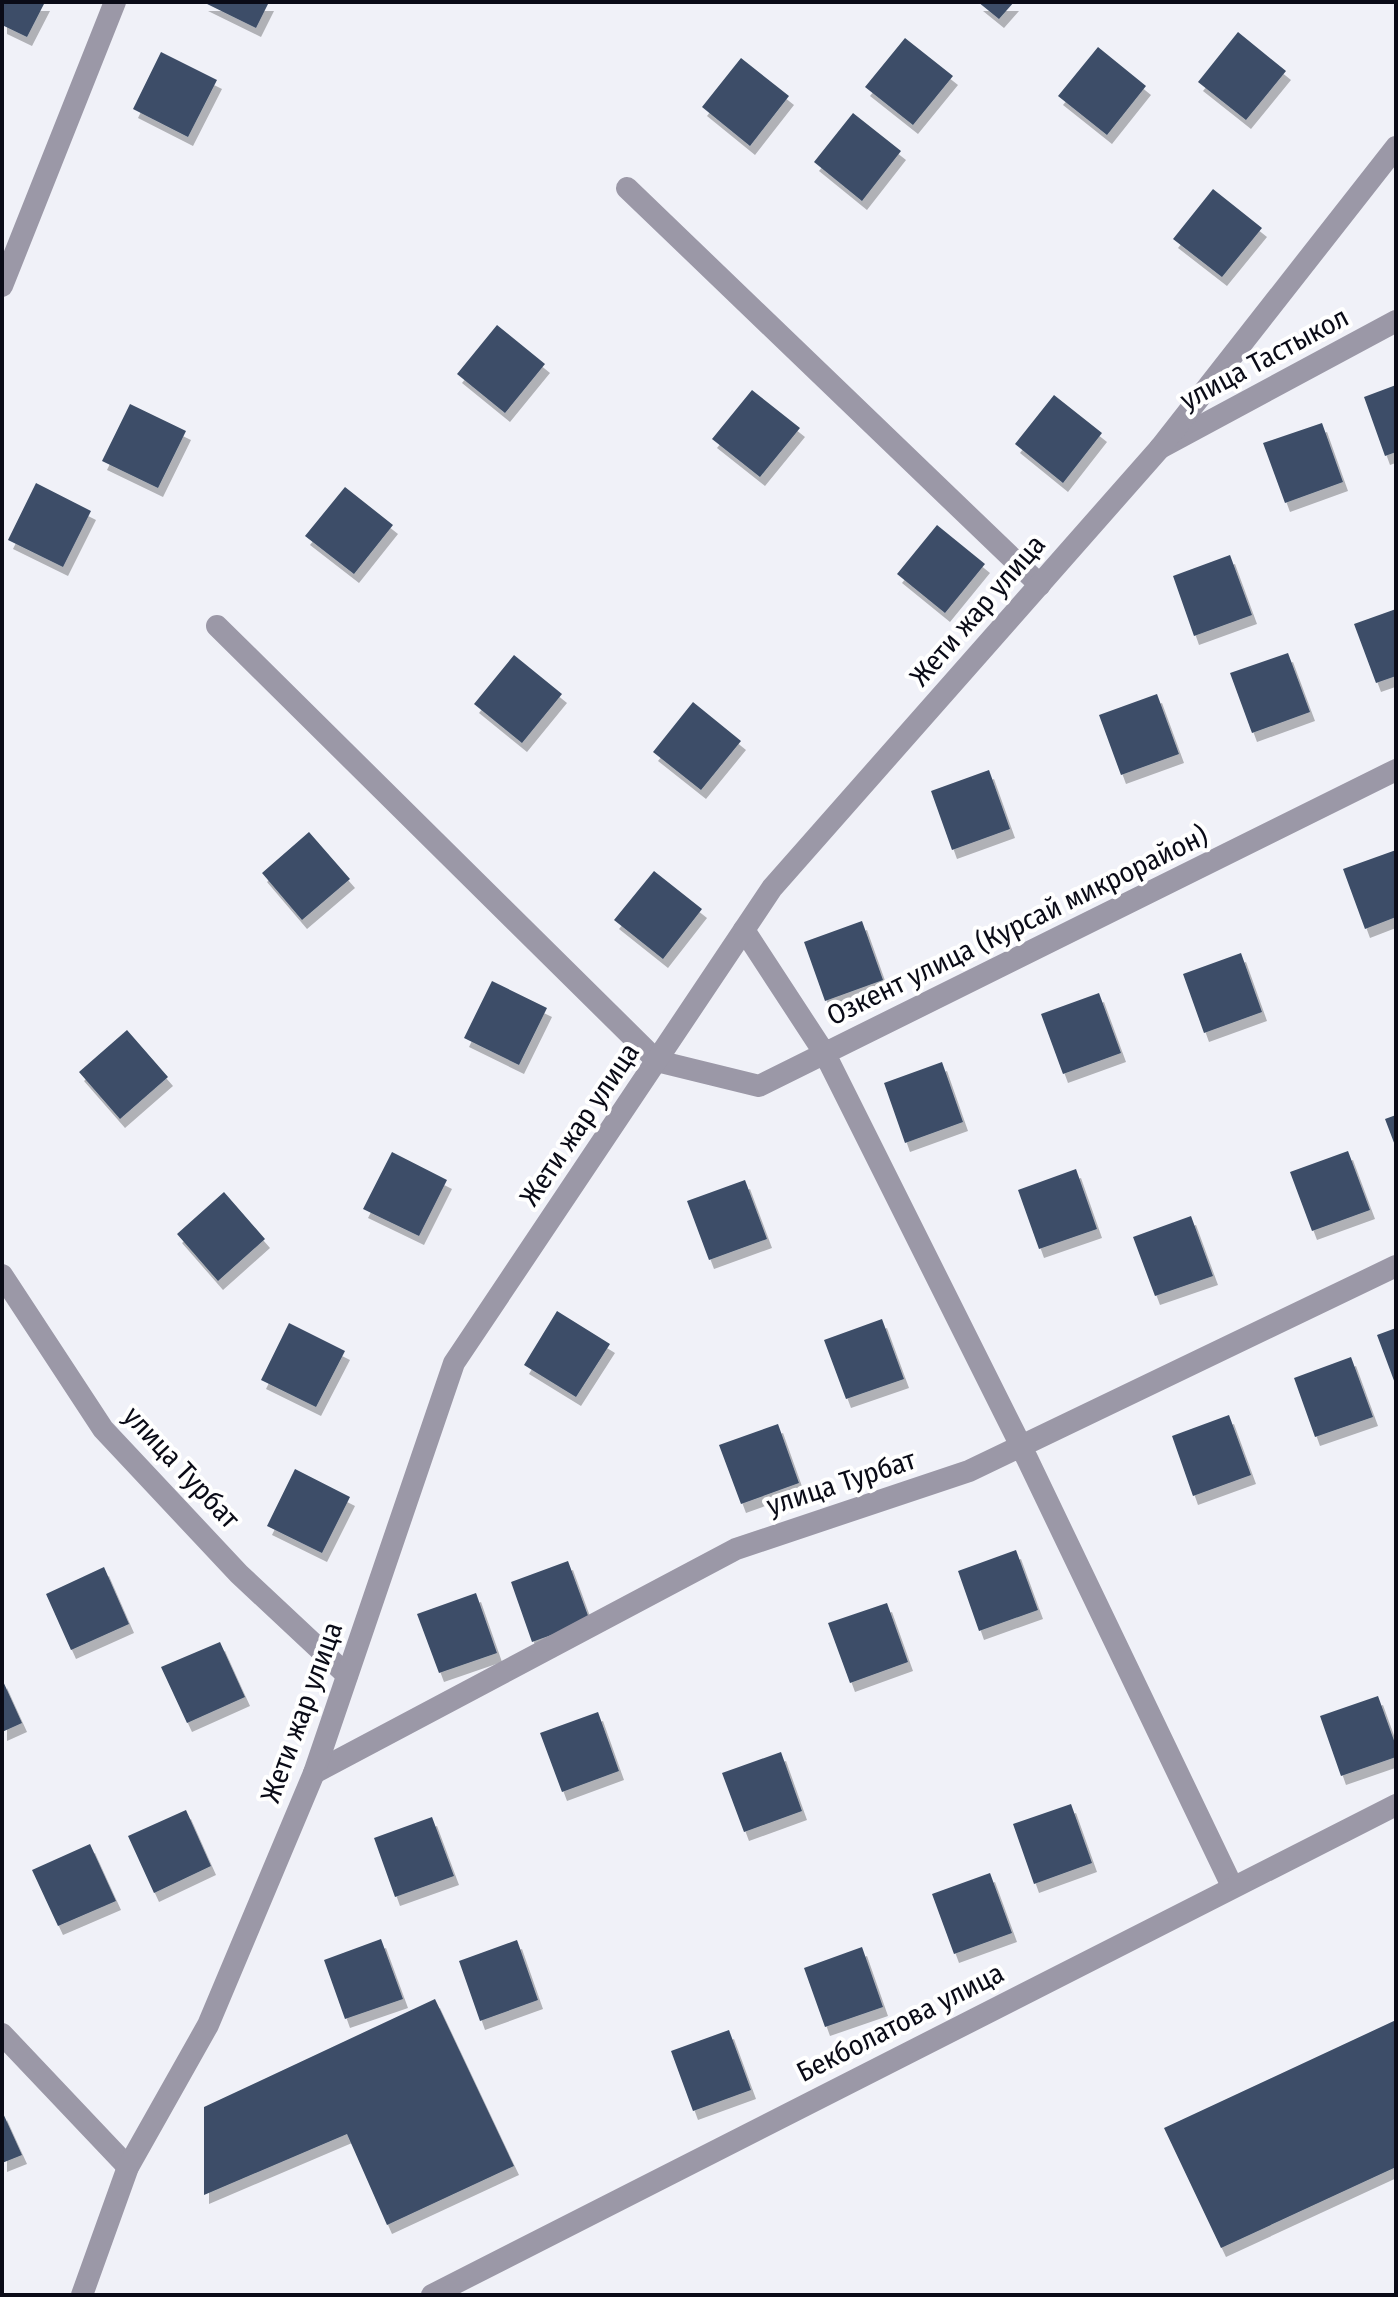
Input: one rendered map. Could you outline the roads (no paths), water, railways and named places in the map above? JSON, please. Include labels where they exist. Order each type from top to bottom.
[{"type":"street","points":[[2,286],[115,2]]},
{"type":"street","name":"Жети жар улица","points":[[82,2295],[128,2167],[208,2025],[314,1773],[454,1363],[772,888],[1160,448],[1396,147]]},
{"type":"street","points":[[627,188],[1040,585]]},
{"type":"street","name":"улица Тастыкол","points":[[1160,448],[1396,321]]},
{"type":"street","points":[[217,626],[657,1061]]},
{"type":"street","name":"Озкент улица (Курсай микрорайон)","points":[[657,1061],[759,1086],[1396,770]]},
{"type":"street","points":[[744,930],[825,1054],[1021,1446],[1232,1886]]},
{"type":"street","name":"улица Турбат","points":[[314,1773],[736,1549],[969,1471],[1396,1266]]},
{"type":"street","name":"улица Турбат","points":[[2,1275],[103,1429],[239,1574],[347,1675]]},
{"type":"street","name":"Бекболатова улица","points":[[432,2295],[1396,1805]]},
{"type":"street","points":[[2,2034],[128,2167]]}]
